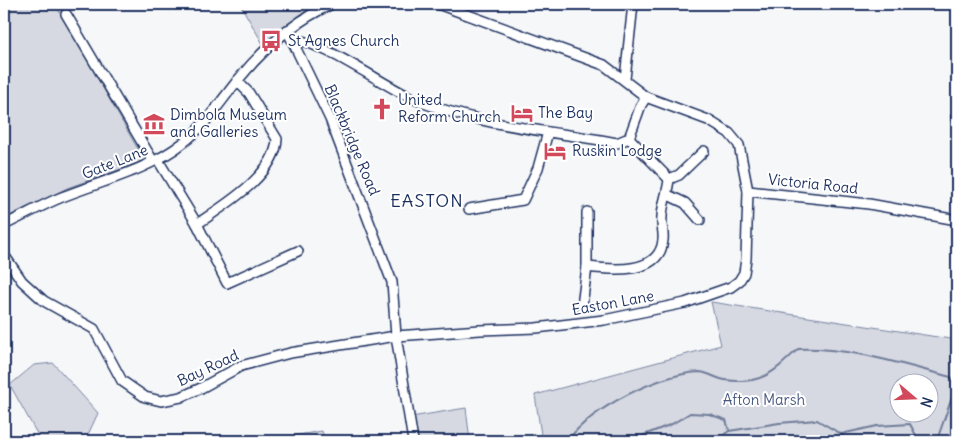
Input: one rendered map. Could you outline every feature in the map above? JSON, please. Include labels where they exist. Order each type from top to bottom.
[{"type":"street","name":"Gate Lane","points":[[4,225],[60,198],[155,161],[176,148],[218,108],[237,81],[287,30],[306,17],[332,4]]},
{"type":"street","name":"Victoria Road","points":[[438,4],[604,65],[625,79],[646,97],[708,120],[729,133],[739,145],[748,191],[868,204],[957,220]]},
{"type":"street","points":[[625,79],[633,4]]},
{"type":"street","points":[[66,14],[155,161],[197,224],[227,283],[298,251]]},
{"type":"street","name":"Blackbridge Road","points":[[287,30],[354,178],[392,282],[396,336],[412,441]]},
{"type":"street","points":[[293,40],[307,42],[333,54],[412,98],[456,113],[548,132],[617,143],[629,138],[646,97]]},
{"type":"street","points":[[197,224],[240,194],[256,178],[276,148],[277,139],[249,93],[237,81]]},
{"type":"street","points":[[469,210],[523,200],[538,168],[548,132]]},
{"type":"street","points":[[588,267],[613,270],[636,267],[648,264],[659,255],[663,241],[662,215],[668,195],[669,179],[629,138]]},
{"type":"street","points":[[669,179],[679,175],[704,152]]},
{"type":"street","name":"Easton Lane","points":[[396,336],[536,328],[604,320],[685,303],[731,287],[744,273],[748,191]]},
{"type":"street","points":[[668,195],[685,203],[700,220]]},
{"type":"street","points":[[582,306],[588,267],[588,212]]},
{"type":"street","name":"Bay Road","points":[[4,255],[22,281],[44,301],[94,329],[122,381],[145,397],[161,401],[201,388],[241,366],[290,353],[396,336]]},
{"type":"green space","points":[[4,4],[55,4],[143,158],[138,163],[67,188],[4,220]]},
{"type":"green space","points":[[240,4],[314,4],[263,44]]},
{"type":"green space","name":"Afton Marsh","points":[[711,302],[957,340],[957,441],[542,441],[535,395],[721,345]]},
{"type":"green space","points":[[53,363],[98,413],[85,441],[41,441],[10,385],[34,365]]},
{"type":"green space","points":[[466,408],[470,441],[415,441],[411,417]]},
{"type":"green space","points":[[322,431],[325,441],[262,441]]},
{"type":"waterway","points":[[567,441],[578,428],[593,416],[609,405],[646,386],[682,374],[699,372],[725,380],[748,381],[757,379],[773,371],[798,349],[817,349],[856,354],[951,377],[956,386],[938,437],[942,441]]},
{"type":"waterway","points":[[629,441],[672,424],[690,413],[709,414],[726,420],[729,430]]},
{"type":"waterway","points":[[716,441],[729,431],[779,423],[817,420],[841,434],[848,441]]},
{"type":"waterway","points":[[841,434],[877,426],[910,424],[919,441]]},
{"type":"place","name":"St Agnes Church","points":[[271,41]]},
{"type":"place","name":"United Reform Church","points":[[382,109]]},
{"type":"place","name":"The Bay","points":[[522,113]]},
{"type":"place","name":"Dimbola Museum and Galleries","points":[[154,124]]},
{"type":"place","name":"Ruskin Lodge","points":[[555,151]]},
{"type":"district","name":"EASTON","points":[[427,201]]}]
